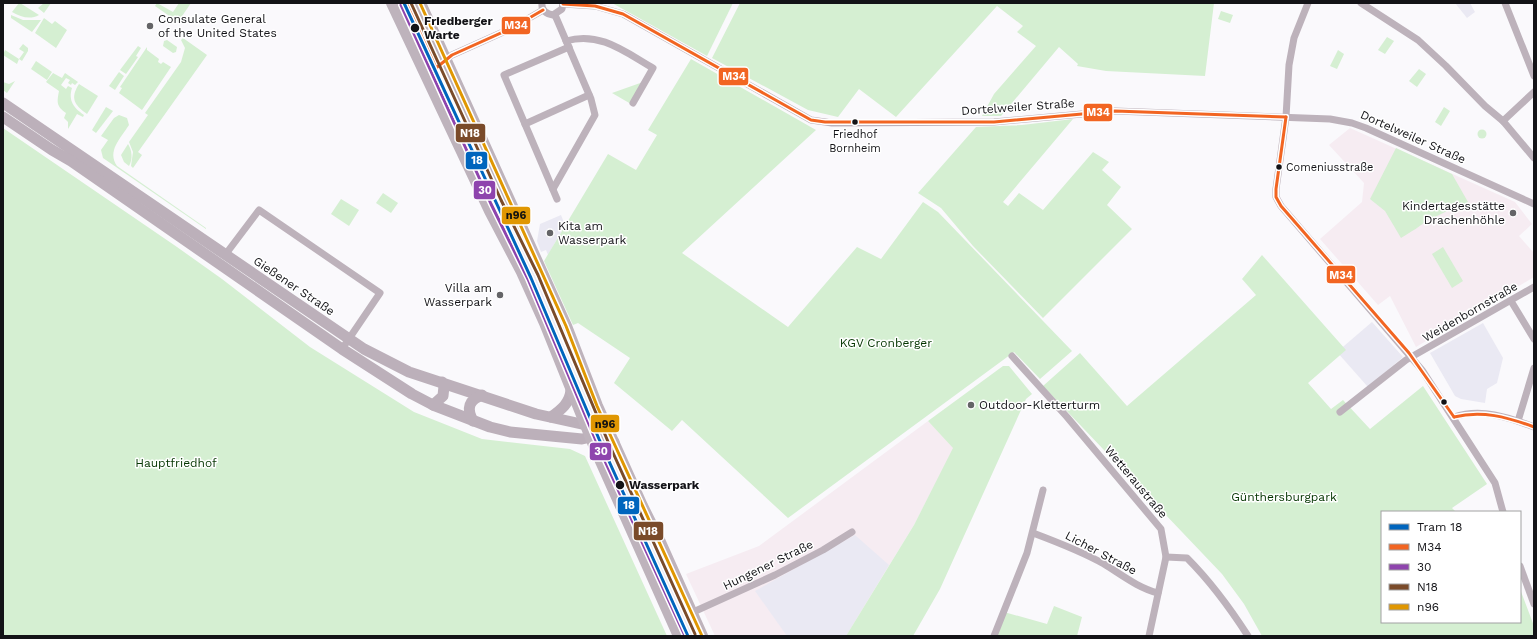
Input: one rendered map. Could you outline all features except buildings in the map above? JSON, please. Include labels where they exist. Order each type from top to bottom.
[{"type":"main road","points":[[392,3],[490,211],[522,272],[545,323],[586,425],[594,435],[596,450],[679,636]]},
{"type":"main road","points":[[420,3],[566,326],[604,421],[702,636]]},
{"type":"main road","name":"Gießener Straße","points":[[3,103],[349,339],[409,372],[536,414],[586,425]]},
{"type":"main road","name":"Gießener Straße","points":[[3,117],[71,161],[342,349],[433,405],[473,421],[510,432],[575,438],[594,435]]},
{"type":"main road","points":[[433,405],[443,396],[444,386],[442,382]]},
{"type":"main road","points":[[551,417],[565,405],[571,396],[571,390]]},
{"type":"main road","points":[[473,421],[469,413],[470,402],[474,398],[482,395]]},
{"type":"main road","points":[[594,435],[604,421]]},
{"type":"main road","points":[[594,435],[614,442]]},
{"type":"main road","name":"Gießener Straße","points":[[575,438],[596,450]]},
{"type":"street","points":[[426,74],[452,55],[512,28],[543,7],[547,14],[555,15],[562,9],[563,3]]},
{"type":"street","name":"Dortelweiler Straße","points":[[563,3],[595,6],[623,14],[811,120],[825,122],[994,122],[1115,111],[1286,116],[1330,119],[1352,123],[1534,204]]},
{"type":"street","points":[[1308,3],[1291,49],[1286,116],[1278,166],[1276,197],[1281,206],[1350,288],[1413,358],[1454,417],[1495,483],[1503,511]]},
{"type":"street","points":[[1361,3],[1418,40],[1446,66],[1480,102],[1503,121],[1534,158]]},
{"type":"street","points":[[1505,3],[1534,76]]},
{"type":"street","points":[[552,189],[593,120],[595,109],[555,15]]},
{"type":"street","points":[[557,199],[504,75],[567,44],[585,38],[603,40],[653,68],[633,103]]},
{"type":"street","points":[[1503,121],[1534,92]]},
{"type":"street","points":[[525,124],[590,95]]},
{"type":"street","points":[[226,255],[259,210],[380,293],[342,349]]},
{"type":"street","name":"Weidenbornstraße","points":[[1340,412],[1406,360],[1413,358],[1534,288]]},
{"type":"street","points":[[1511,301],[1534,340]]},
{"type":"street","name":"Wetteraustraße","points":[[1012,356],[1067,417],[1161,529],[1166,557]]},
{"type":"street","points":[[1518,421],[1534,368]]},
{"type":"street","points":[[1454,417],[1481,412],[1518,421],[1534,427]]},
{"type":"street","points":[[994,636],[1027,553],[1043,490]]},
{"type":"street","name":"Hungener Straße","points":[[691,613],[775,576],[823,550],[852,532]]},
{"type":"street","name":"Licher Straße","points":[[1033,533],[1066,545],[1104,565],[1145,590],[1158,593]]},
{"type":"street","points":[[1149,636],[1166,557],[1187,558],[1206,577],[1248,636]]},
{"type":"street","points":[[1521,569],[1534,604]]},
{"type":"shaded area","points":[[402,3],[410,3],[428,43],[433,47],[438,59],[426,56]]},
{"type":"shaded area","points":[[1455,3],[1470,3],[1475,12],[1467,18]]},
{"type":"shaded area","points":[[440,71],[551,310],[561,340],[598,423],[597,424],[591,423],[512,243],[439,88],[438,77]]},
{"type":"shaded area","points":[[1350,128],[1515,202],[1532,224],[1519,236],[1534,253],[1534,277],[1416,347],[1390,296],[1378,305],[1320,239],[1362,202],[1364,183],[1329,145]]},
{"type":"shaded area","name":"Kita am Wasserpark","points":[[561,215],[565,225],[548,255],[546,250],[541,252],[537,241],[540,224]]},
{"type":"shaded area","points":[[1372,322],[1403,357],[1368,387],[1337,352]]},
{"type":"shaded area","points":[[1483,323],[1503,358],[1497,383],[1487,389],[1485,403],[1461,399],[1455,396],[1430,353]]},
{"type":"shaded area","points":[[928,421],[954,448],[914,525],[846,636],[715,636],[686,574],[759,546]]},
{"type":"shaded area","points":[[607,444],[694,636],[686,636],[671,603],[601,446]]},
{"type":"shaded area","points":[[855,535],[889,565],[846,636],[787,636],[755,591]]},
{"type":"green space","points":[[19,3],[39,15],[36,17],[26,17],[12,12]]},
{"type":"green space","points":[[44,3],[51,3],[44,13],[38,8]]},
{"type":"green space","points":[[157,3],[173,12],[179,3],[191,3],[178,22],[155,6]]},
{"type":"green space","points":[[612,3],[733,3],[707,56]]},
{"type":"green space","name":"Friedhof Bornheim","points":[[740,3],[1214,3],[1205,76],[1106,71],[1077,66],[1078,64],[1059,47],[1001,116],[982,116],[994,94],[1036,46],[1017,32],[1023,26],[997,6],[896,117],[859,89],[838,117],[808,110],[712,58]]},
{"type":"green space","points":[[1221,11],[1233,15],[1230,23],[1218,19]]},
{"type":"green space","points":[[11,15],[23,20],[41,20],[32,32],[11,18]]},
{"type":"green space","points":[[44,18],[52,24],[55,21],[67,30],[56,48],[35,33]]},
{"type":"green space","points":[[1387,37],[1394,41],[1385,54],[1378,50]]},
{"type":"green space","points":[[183,38],[207,55],[138,152],[142,155],[133,168],[131,166],[133,152],[129,142],[148,115],[145,113],[181,62],[185,48],[181,40]]},
{"type":"green space","points":[[167,40],[177,47],[176,52],[173,53],[163,46],[164,41]]},
{"type":"green space","points":[[23,44],[28,48],[28,51],[22,61],[19,59],[24,52],[19,49]]},
{"type":"green space","points":[[138,46],[141,48],[136,56],[138,57],[126,74],[120,70]]},
{"type":"green space","points":[[147,47],[147,50],[159,59],[158,62],[161,64],[163,62],[171,67],[142,110],[119,93],[122,88],[120,87]]},
{"type":"green space","points":[[5,50],[19,59],[17,64],[3,55]]},
{"type":"green space","points":[[1338,50],[1344,54],[1337,69],[1330,66]]},
{"type":"green space","name":"KGV Cronberger","points":[[691,59],[816,130],[682,253],[788,327],[857,247],[881,259],[923,202],[938,212],[1072,351],[1040,379],[1014,352],[788,518],[682,420],[672,431],[614,383],[630,358],[578,323],[573,325],[544,261],[608,154],[636,170],[657,135],[648,130]]},
{"type":"green space","points":[[36,61],[52,72],[47,80],[31,69]]},
{"type":"green space","points":[[1419,69],[1426,74],[1417,87],[1409,81]]},
{"type":"green space","points":[[119,72],[124,76],[115,90],[109,86]]},
{"type":"green space","points":[[53,73],[62,78],[65,73],[78,82],[75,85],[72,83],[71,85],[68,83],[70,80],[66,78],[61,85],[66,89],[68,86],[72,88],[71,100],[77,110],[84,115],[83,117],[77,114],[68,129],[68,122],[64,118],[66,113],[58,104],[59,91],[46,82]]},
{"type":"green space","points":[[15,81],[7,93],[3,90],[3,82],[9,84]]},
{"type":"green space","points":[[643,82],[631,104],[612,93]]},
{"type":"green space","points":[[79,84],[98,96],[87,114],[76,104],[75,101],[74,97]]},
{"type":"green space","points":[[106,107],[113,111],[96,133],[92,130]]},
{"type":"green space","points":[[1444,107],[1450,111],[1441,126],[1435,122]]},
{"type":"green space","points":[[119,115],[127,118],[129,125],[114,150],[114,161],[117,166],[206,229],[103,158],[101,150],[108,140],[101,136],[114,118]]},
{"type":"green space","points":[[1073,119],[1003,202],[1008,206],[1019,193],[1043,210],[1093,152],[1109,162],[1102,170],[1121,187],[1107,205],[1132,229],[1043,318],[973,246],[941,208],[918,193],[976,127],[1022,125]]},
{"type":"green space","name":"Hauptfriedhof","points":[[3,128],[222,279],[310,347],[414,412],[482,439],[570,449],[585,456],[667,636],[3,636]]},
{"type":"green space","points":[[1482,129],[1487,134],[1482,139],[1477,134]]},
{"type":"green space","points":[[128,144],[132,155],[129,166],[124,162],[121,155]]},
{"type":"green space","points":[[1396,148],[1452,174],[1468,202],[1452,211],[1449,210],[1428,219],[1401,238],[1385,211],[1370,199]]},
{"type":"green space","points":[[383,193],[398,203],[391,213],[376,203]]},
{"type":"green space","points":[[341,199],[359,210],[349,226],[331,214]]},
{"type":"green space","points":[[1443,247],[1463,281],[1452,288],[1432,254]]},
{"type":"green space","name":"Günthersburgpark","points":[[1262,255],[1346,350],[1308,383],[1331,409],[1343,400],[1370,429],[1423,386],[1487,484],[1452,508],[1455,511],[1381,511],[1381,623],[1521,623],[1521,592],[1534,626],[1534,636],[1262,636],[1244,604],[1222,574],[1043,386],[1080,353],[1127,406],[1256,295],[1242,279]]},
{"type":"green space","points":[[1003,366],[1009,366],[1032,394],[1026,399],[940,589],[913,636],[846,636],[914,525],[953,448],[928,421]]},
{"type":"green space","points":[[1054,606],[1082,617],[1077,636],[994,636],[1004,612],[1047,624]]},
{"type":"tram line","name":"18","points":[[404,3],[531,278],[599,439],[688,636]]},
{"type":"transit line","name":"M34","points":[[406,3],[436,68]]},
{"type":"transit line","name":"N18","points":[[411,3],[501,200],[538,275],[609,444],[695,634]]},
{"type":"transit line","name":"n96","points":[[420,3],[566,326],[597,406],[702,636]]},
{"type":"transit line","name":"M34","points":[[563,4],[595,6],[623,14],[811,120],[825,122],[994,122],[1115,111],[1286,117]]},
{"type":"transit line","name":"30","points":[[401,5],[491,204],[528,279],[599,448],[685,636]]},
{"type":"transit line","name":"M34","points":[[436,68],[452,55],[512,28],[543,10]]},
{"type":"transit line","name":"M34","points":[[1286,117],[1276,189],[1276,197],[1281,206],[1409,353],[1454,417]]},
{"type":"transit line","name":"M34","points":[[1454,417],[1484,414],[1514,420],[1534,427]]},
{"type":"place","name":"Consulate General of the United States","points":[[150,26]]},
{"type":"place","name":"Friedberger Warte","points":[[415,28]]},
{"type":"place","name":"Friedhof Bornheim","points":[[855,122]]},
{"type":"place","name":"Comeniusstraße","points":[[1279,167]]},
{"type":"place","name":"Kindertagesstätte Drachenhöhle","points":[[1513,213]]},
{"type":"place","name":"Kita am Wasserpark","points":[[550,233]]},
{"type":"place","name":"Villa am Wasserpark","points":[[500,295]]},
{"type":"place","name":"Outdoor-Kletterturm","points":[[971,405]]},
{"type":"place","name":"Wasserpark","points":[[620,485]]}]
